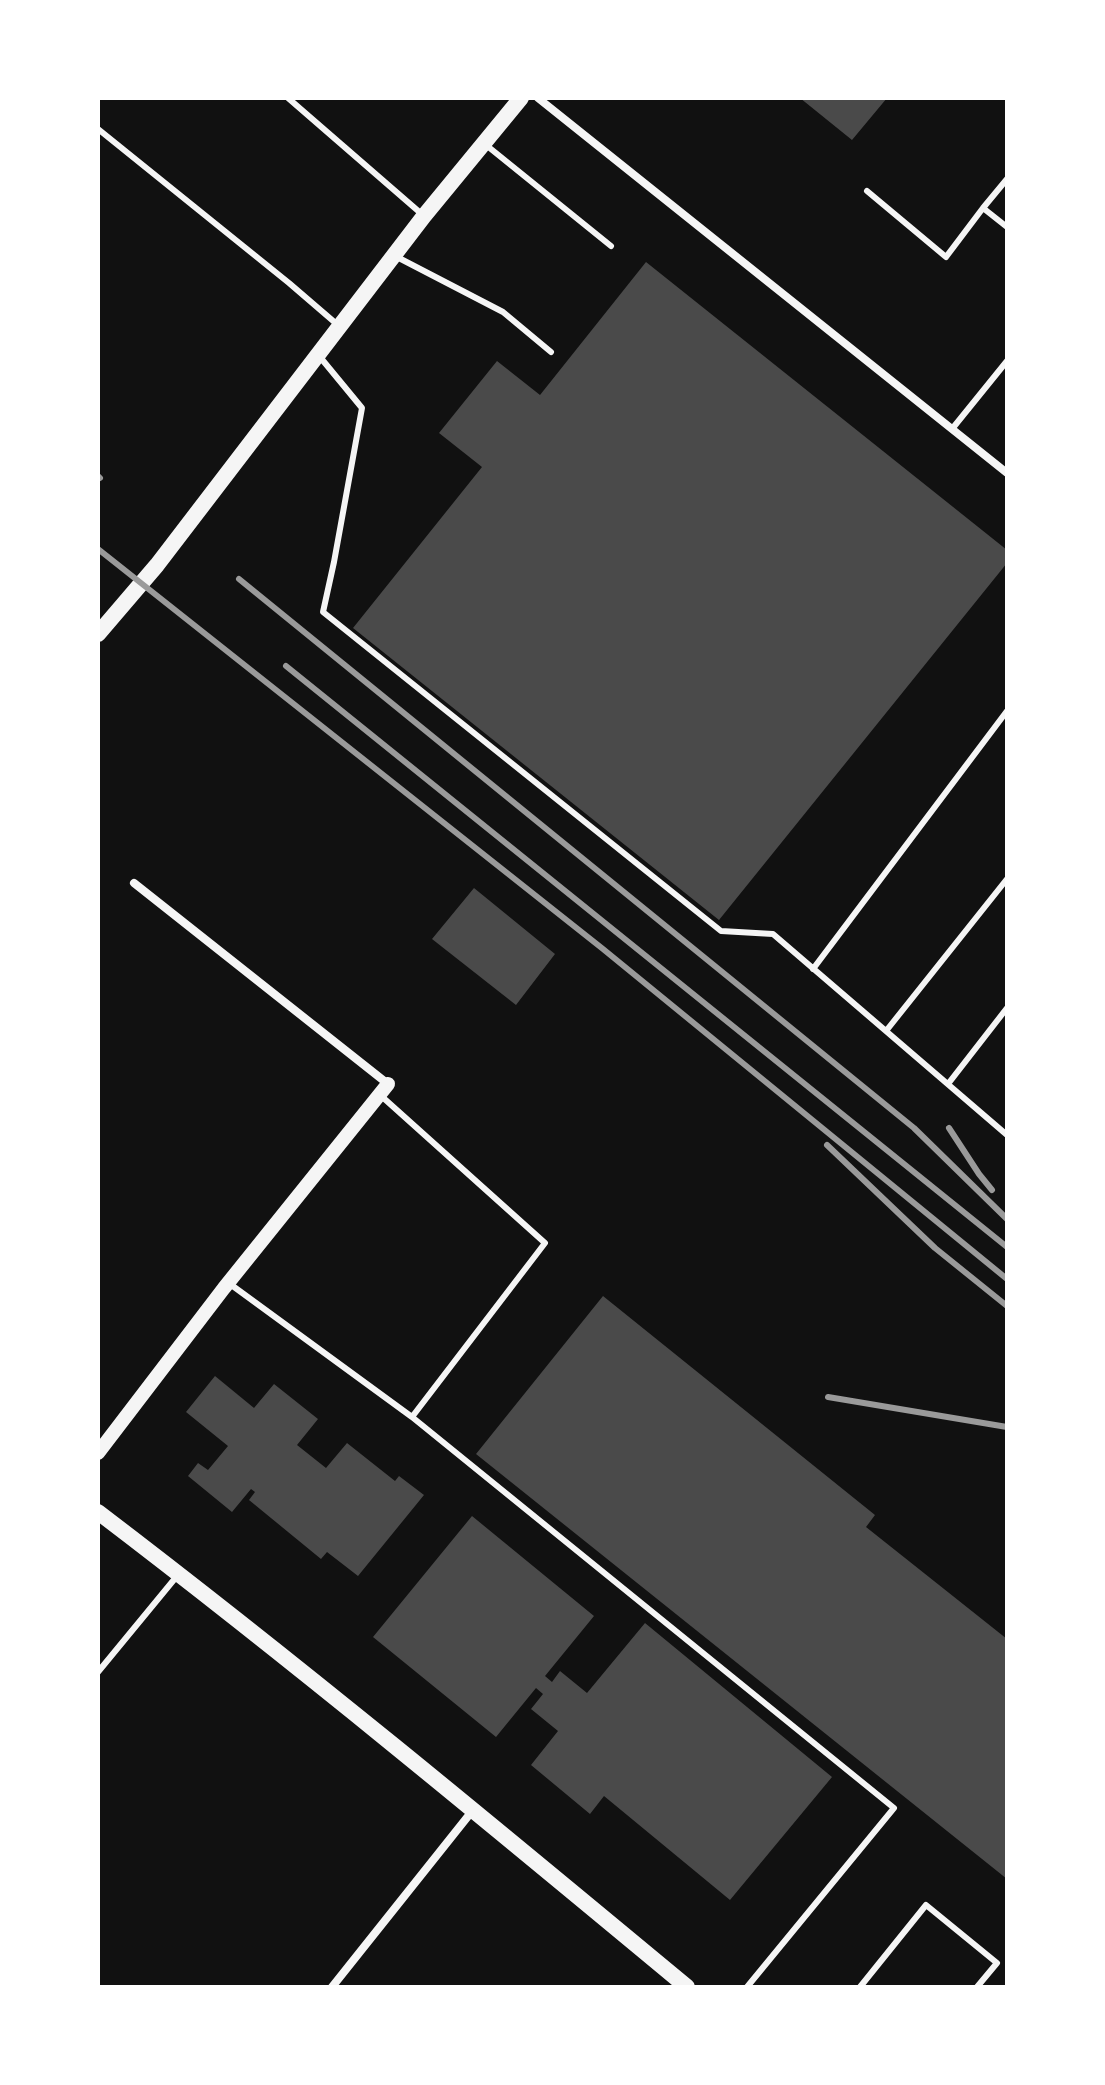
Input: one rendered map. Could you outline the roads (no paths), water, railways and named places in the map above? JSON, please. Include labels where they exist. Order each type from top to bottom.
[{"type":"main road","points":[[98,634],[157,565],[424,216],[521,98]]},
{"type":"main road","points":[[98,1512],[473,1810],[687,1987]]},
{"type":"street","points":[[538,98],[1007,473]]},
{"type":"street","points":[[98,1453],[228,1282],[383,1089],[134,883]]},
{"type":"street","points":[[332,1987],[473,1810]]},
{"type":"lane","points":[[288,98],[424,216]]},
{"type":"lane","points":[[98,129],[339,326]]},
{"type":"lane","points":[[484,143],[611,246]]},
{"type":"lane","points":[[867,191],[946,257],[1007,179]]},
{"type":"lane","points":[[983,208],[1007,227]]},
{"type":"lane","points":[[394,255],[503,312],[551,352]]},
{"type":"lane","points":[[317,354],[362,408],[323,612],[721,931],[773,934],[1007,1135]]},
{"type":"lane","points":[[952,429],[1007,361]]},
{"type":"lane","points":[[813,969],[1007,711]]},
{"type":"lane","points":[[886,1031],[1007,879]]},
{"type":"lane","points":[[948,1084],[1007,1008]]},
{"type":"lane","points":[[383,1089],[545,1243],[412,1417]]},
{"type":"lane","points":[[228,1282],[412,1417],[894,1808],[747,1987]]},
{"type":"lane","points":[[98,1672],[179,1574]]},
{"type":"lane","points":[[860,1987],[926,1905],[997,1963],[977,1987]]},
{"type":"railway","points":[[98,549],[603,949],[1007,1279]]},
{"type":"railway","points":[[239,579],[914,1128],[1007,1219]]},
{"type":"railway","points":[[286,666],[1007,1247]]},
{"type":"railway","points":[[949,1128],[992,1190]]},
{"type":"railway","points":[[827,1145],[935,1248],[1007,1306]]},
{"type":"railway","points":[[828,1397],[1007,1427]]}]
